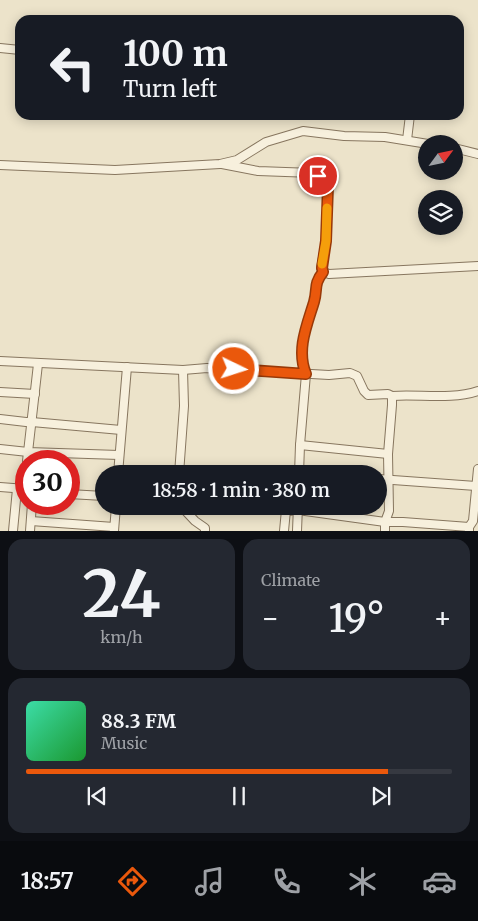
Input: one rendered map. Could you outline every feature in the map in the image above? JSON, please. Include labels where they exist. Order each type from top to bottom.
[{"type":"street","points":[[0,48],[15,50]]},
{"type":"street","points":[[408,140],[410,120]]},
{"type":"street","points":[[0,165],[115,170],[220,164],[237,160],[266,142],[303,130],[344,136],[385,137],[418,142]]},
{"type":"street","points":[[463,150],[478,154]]},
{"type":"street","points":[[220,164],[258,172],[313,174],[325,181],[328,186],[323,272],[318,278],[315,287],[314,301],[302,343],[302,359],[306,374],[299,465]]},
{"type":"street","points":[[323,272],[329,274],[478,266]]},
{"type":"street","points":[[0,361],[183,370],[216,368],[329,375],[350,373],[357,376],[364,391],[368,394],[388,394],[392,396],[438,396],[470,394],[478,391]]},
{"type":"street","points":[[28,450],[38,364]]},
{"type":"street","points":[[118,465],[127,366]]},
{"type":"street","points":[[180,465],[184,406],[183,370]]},
{"type":"street","points":[[0,392],[35,394]]},
{"type":"street","points":[[385,531],[388,511],[388,454],[392,396]]},
{"type":"street","points":[[0,419],[121,430]]},
{"type":"street","points":[[300,445],[388,454]]},
{"type":"street","points":[[0,449],[15,451]]},
{"type":"street","points":[[80,454],[119,456]]},
{"type":"street","points":[[342,515],[386,522],[472,525],[478,470]]},
{"type":"street","points":[[388,479],[476,486]]},
{"type":"street","points":[[0,487],[15,488]]},
{"type":"street","points":[[80,495],[95,495]]},
{"type":"street","points":[[13,531],[17,515]]},
{"type":"street","points":[[30,531],[31,515]]},
{"type":"street","points":[[31,522],[114,529],[115,515]]},
{"type":"street","points":[[189,515],[195,521],[203,525],[205,531]]},
{"type":"street","points":[[284,531],[286,515]]},
{"type":"street","points":[[296,531],[297,515]]},
{"type":"slow traffic","points":[[322,264],[326,241],[327,208]]},
{"type":"route","points":[[234,369],[306,374],[302,359],[302,343],[314,301],[315,287],[318,278],[323,272],[326,241],[328,186],[318,176]]}]
